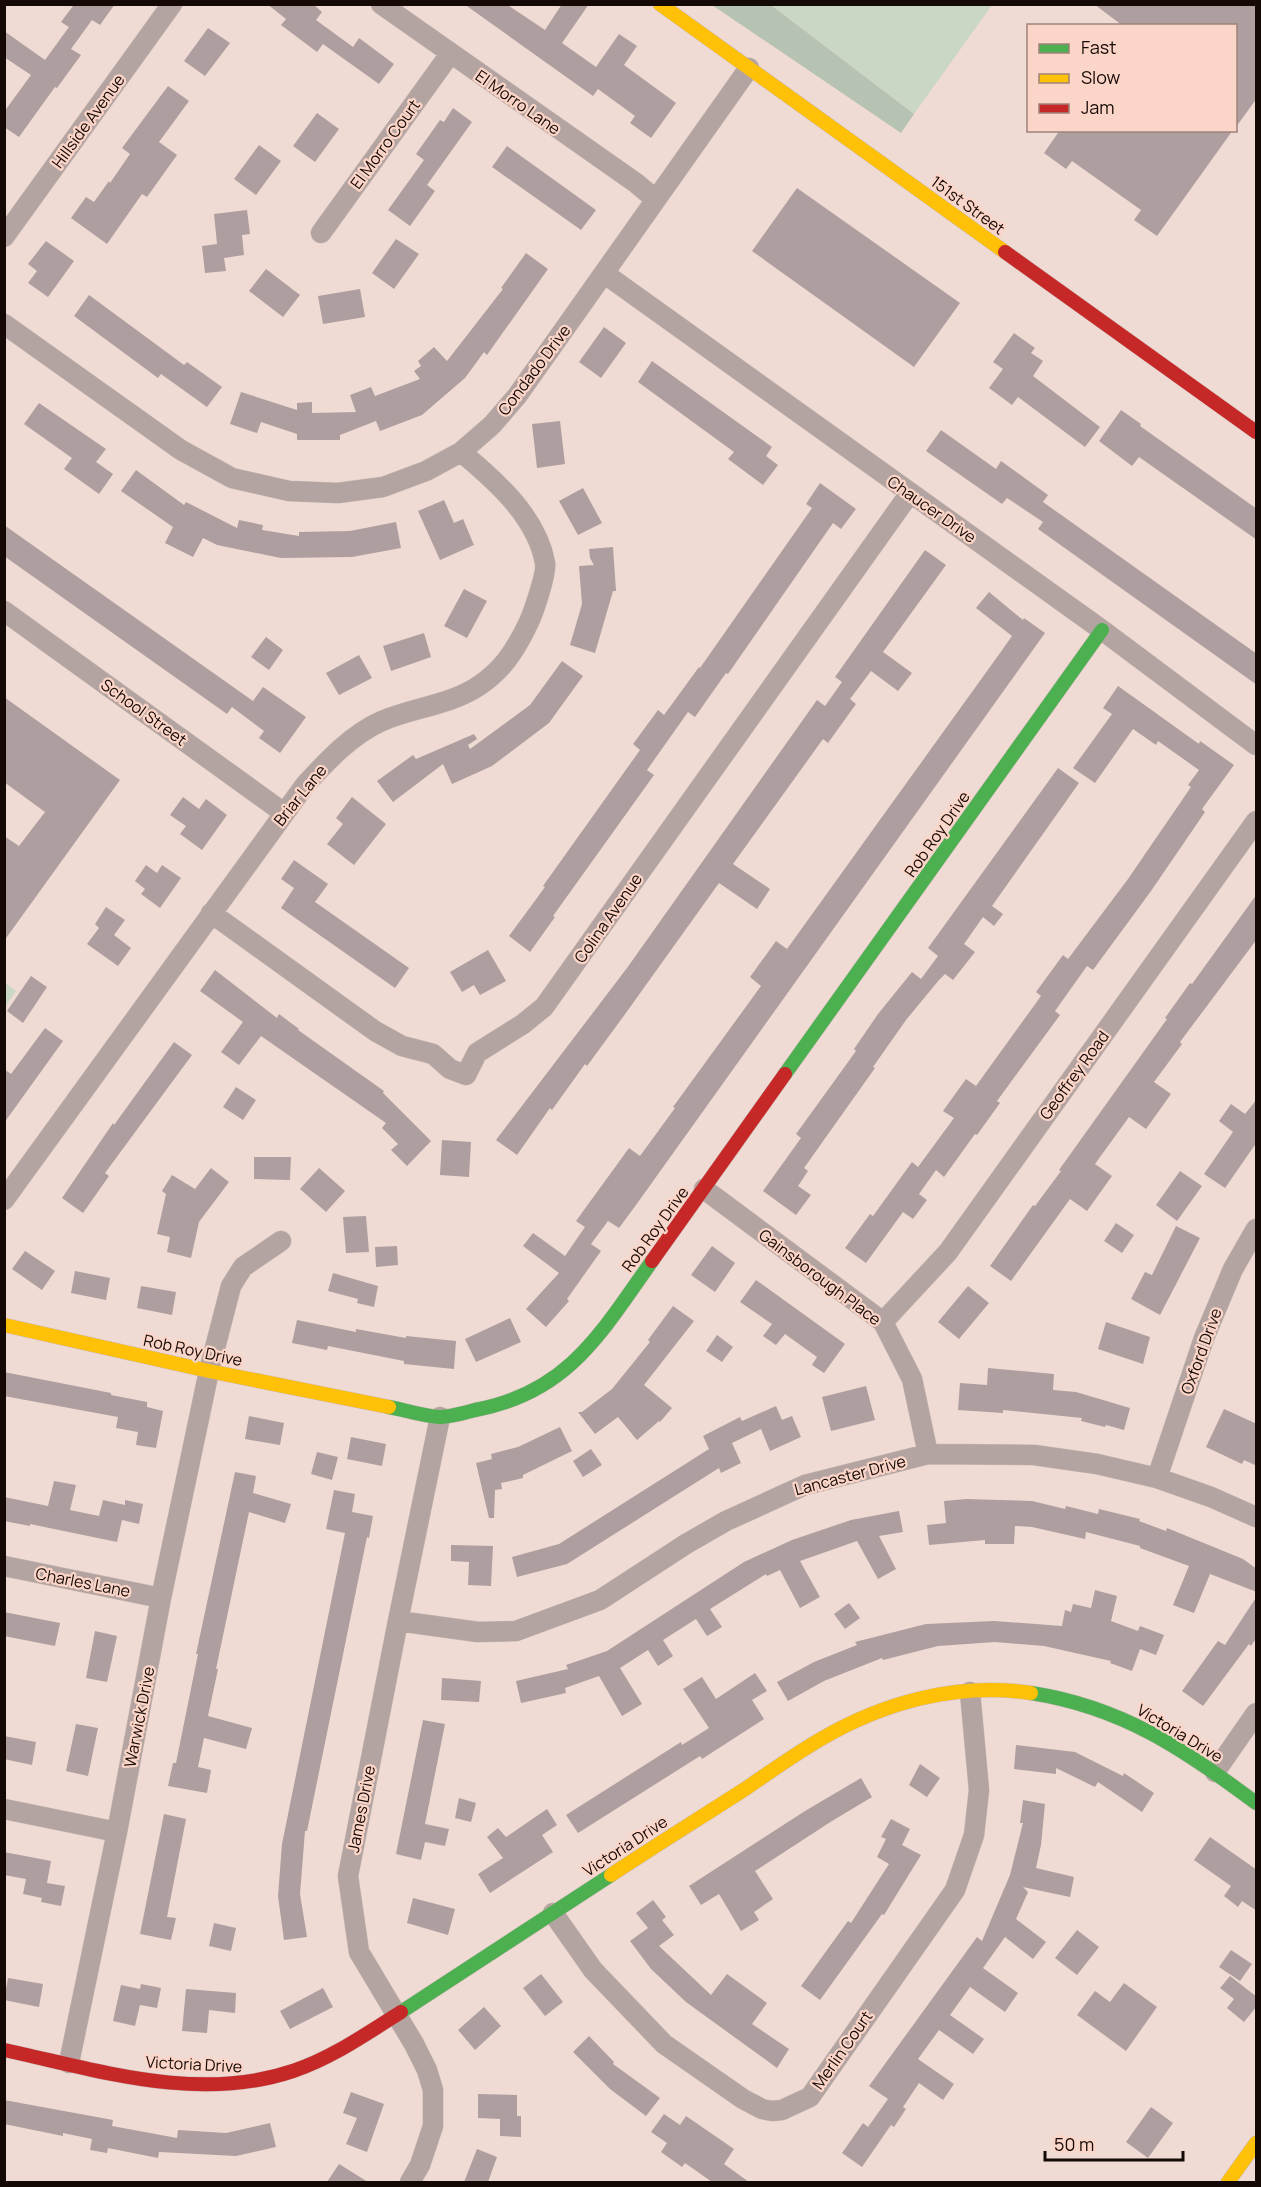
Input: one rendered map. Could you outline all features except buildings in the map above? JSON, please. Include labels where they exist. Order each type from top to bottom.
[{"type":"street","name":"Hillside Avenue","points":[[4,237],[172,4]]},
{"type":"street","name":"El Morro Lane","points":[[381,4],[636,183],[655,199]]},
{"type":"street","name":"151st Street","points":[[660,4],[1257,432]]},
{"type":"street","name":"El Morro Court","points":[[321,233],[450,54]]},
{"type":"street","name":"Condado Drive","points":[[4,324],[181,450],[232,478],[289,491],[338,493],[383,487],[426,471],[461,453],[492,425],[517,396],[605,274],[655,199],[749,68]]},
{"type":"street","name":"Chaucer Drive","points":[[605,274],[1102,630],[1257,745]]},
{"type":"street","name":"Briar Lane","points":[[4,1200],[305,784],[353,739],[381,721],[474,689],[502,668],[516,648],[532,614],[546,565],[535,534],[512,499],[487,473],[461,453]]},
{"type":"street","name":"Colina Avenue","points":[[211,913],[375,1030],[402,1046],[433,1054],[450,1069],[466,1075],[477,1053],[523,1024],[544,1007],[910,494]]},
{"type":"street","name":"School Street","points":[[4,611],[284,813]]},
{"type":"street","name":"Rob Roy Drive","points":[[4,1325],[209,1371],[440,1417],[498,1406],[528,1394],[551,1381],[594,1342],[1102,630]]},
{"type":"street","name":"Geoffrey Road","points":[[883,1322],[948,1252],[1257,821]]},
{"type":"street","name":"Gainsborough Place","points":[[704,1189],[883,1322],[912,1379],[928,1454]]},
{"type":"street","name":"Oxford Drive","points":[[1157,1478],[1204,1338],[1233,1269],[1257,1229]]},
{"type":"street","name":"Warwick Drive","points":[[69,2063],[117,1832],[161,1598],[209,1371],[231,1286],[243,1267],[281,1241]]},
{"type":"street","name":"James Drive","points":[[410,2182],[420,2165],[433,2126],[433,2091],[422,2062],[359,1952],[348,1876],[440,1417]]},
{"type":"street","name":"Lancaster Drive","points":[[398,1621],[478,1632],[516,1631],[600,1600],[726,1521],[805,1485],[928,1454],[1034,1455],[1064,1458],[1157,1478],[1211,1497],[1257,1517]]},
{"type":"street","name":"Charles Lane","points":[[4,1566],[161,1598]]},
{"type":"street","name":"Victoria Drive","points":[[4,2050],[156,2082],[208,2085],[250,2083],[294,2071],[345,2048],[821,1739],[879,1711],[909,1701],[970,1692],[1045,1694],[1087,1705],[1139,1725],[1215,1772],[1257,1803]]},
{"type":"street","name":"Merlin Court","points":[[553,1913],[593,1970],[664,2044],[743,2099],[762,2109],[782,2110],[810,2097],[955,1890],[974,1835],[980,1790],[970,1692]]},
{"type":"street","points":[[1215,1772],[1257,1713]]},
{"type":"street","points":[[4,1809],[117,1832]]},
{"type":"street","points":[[1228,2182],[1257,2143]]},
{"type":"green space","points":[[712,5],[771,5],[914,114],[901,133]]},
{"type":"green space","points":[[771,5],[992,5],[914,114]]},
{"type":"green space","points":[[5,983],[16,991],[5,1007]]},
{"type":"traffic: fast","points":[[785,1074],[1102,630]]},
{"type":"traffic: fast","points":[[389,1407],[439,1417],[448,1416],[507,1402],[535,1390],[579,1356],[616,1312],[652,1261]]},
{"type":"traffic: fast","points":[[1031,1693],[1094,1708],[1151,1733],[1203,1765],[1256,1803]]},
{"type":"traffic: fast","points":[[401,2012],[611,1875]]},
{"type":"traffic: slow","points":[[660,4],[1005,252]]},
{"type":"traffic: slow","points":[[4,1325],[209,1371],[389,1407]]},
{"type":"traffic: slow","points":[[611,1875],[811,1745],[870,1715],[896,1705],[949,1693],[976,1690],[1031,1693]]},
{"type":"traffic: slow","points":[[1228,2182],[1256,2143]]},
{"type":"traffic: jam","points":[[1005,252],[1256,432]]},
{"type":"traffic: jam","points":[[652,1261],[785,1074]]},
{"type":"traffic: jam","points":[[4,2050],[148,2080],[185,2084],[221,2084],[257,2080],[307,2066],[348,2045],[401,2012]]}]
